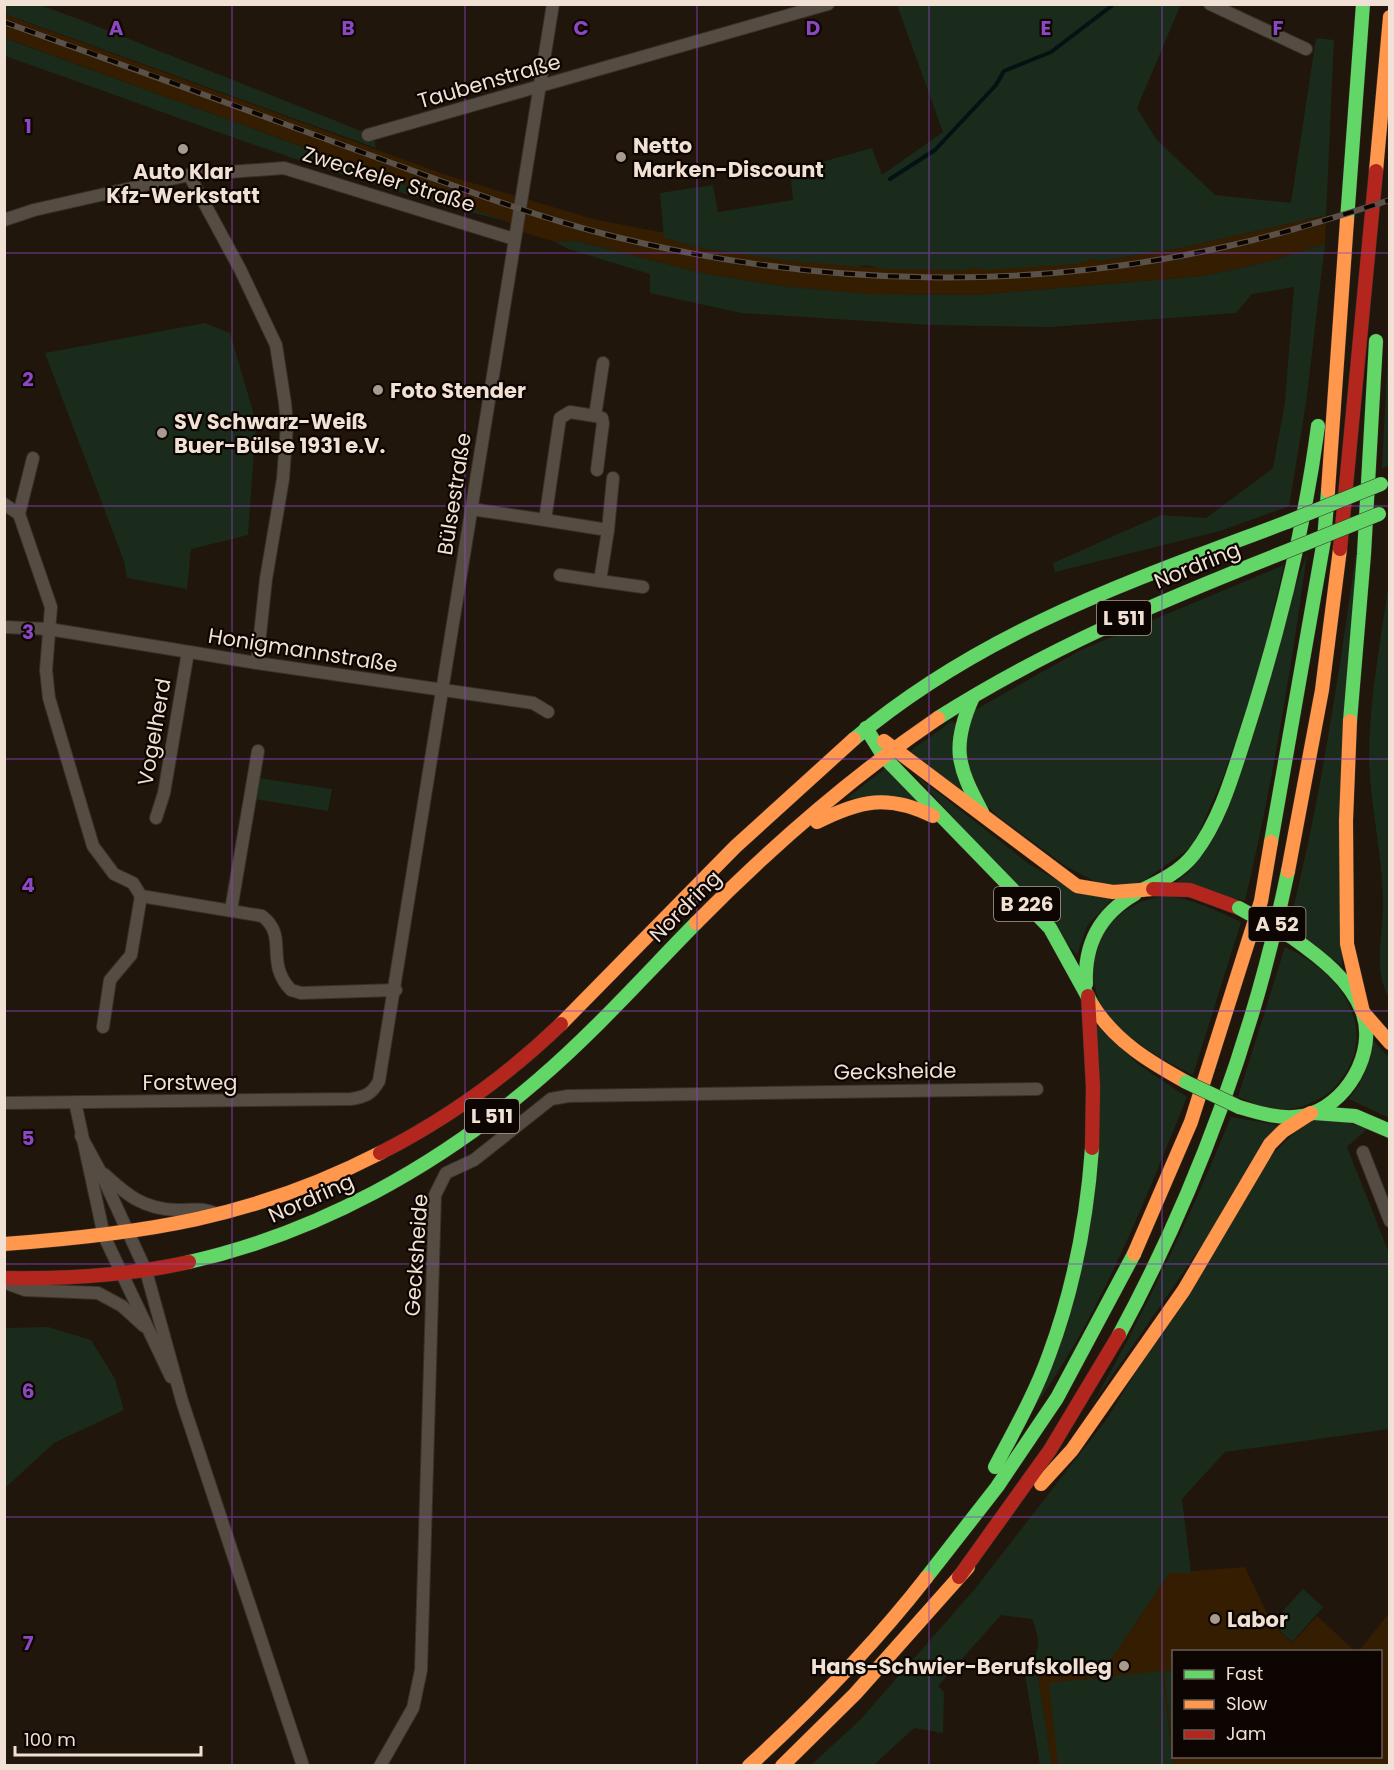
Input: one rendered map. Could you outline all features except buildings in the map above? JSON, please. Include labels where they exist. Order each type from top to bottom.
[{"type":"main road","name":"A 52","points":[[749,1766],[800,1719],[893,1620],[954,1546],[1057,1398],[1105,1312],[1149,1224],[1191,1122],[1261,901],[1324,540],[1353,176],[1363,4]]},
{"type":"main road","name":"A 52","points":[[782,1766],[816,1735],[902,1645],[959,1578],[1051,1449],[1125,1321],[1191,1180],[1226,1088],[1279,915],[1306,788],[1329,642],[1344,541],[1389,17]]},
{"type":"main road","points":[[954,1546],[1020,1420],[1048,1358],[1072,1280],[1090,1190],[1094,1098],[1093,1042],[1086,955],[1094,932],[1114,906],[1175,874],[1198,849],[1216,817],[1266,672],[1290,582],[1313,472],[1337,261],[1353,176]]},
{"type":"main road","points":[[959,1578],[1072,1450],[1184,1290],[1270,1144],[1283,1131],[1342,1094],[1356,1075],[1365,1050],[1363,1012],[1350,967],[1346,938],[1346,822],[1352,686],[1364,554],[1377,325],[1373,198]]},
{"type":"main road","name":"Nordring","points":[[4,1244],[105,1236],[219,1215],[331,1177],[395,1147],[471,1100],[513,1067],[558,1027],[724,857],[866,728],[940,676],[1017,631],[1102,593],[1385,483]]},
{"type":"main road","name":"Nordring","points":[[4,1278],[42,1281],[146,1271],[248,1248],[356,1203],[432,1160],[474,1131],[543,1075],[787,836],[889,753],[973,697],[1104,626],[1384,512]]},
{"type":"main road","points":[[973,697],[961,724],[956,752],[963,777],[986,820]]},
{"type":"main road","name":"B 226","points":[[866,728],[948,825],[1050,928],[1068,956],[1102,1020],[1130,1047],[1186,1082],[1239,1107],[1286,1117],[1311,1113],[1355,1116],[1389,1131]]},
{"type":"main road","name":"B 226","points":[[889,753],[1077,886],[1105,893],[1176,888],[1214,897],[1293,938],[1329,966],[1389,1043]]},
{"type":"main road","points":[[787,836],[841,809],[876,800],[910,805],[948,825]]},
{"type":"street","name":"Bülsestraße","points":[[374,1091],[384,1066],[514,238],[522,211],[539,87],[554,4]]},
{"type":"street","name":"Taubenstraße","points":[[368,135],[828,4]]},
{"type":"street","points":[[1210,4],[1306,50]]},
{"type":"street","name":"Zweckeler Straße","points":[[4,220],[34,210],[189,175],[284,168],[514,238]]},
{"type":"street","points":[[189,175],[240,269],[276,345],[285,403],[287,425],[283,479],[266,579],[257,663]]},
{"type":"street","points":[[595,416],[603,363]]},
{"type":"street","points":[[545,520],[560,418],[570,412],[602,418],[597,470]]},
{"type":"street","points":[[33,458],[19,514],[51,607],[46,670],[49,698],[93,846],[114,874],[133,883],[141,896],[131,955],[110,980],[103,1027]]},
{"type":"street","points":[[600,581],[613,478]]},
{"type":"street","points":[[4,504],[19,514]]},
{"type":"street","points":[[471,509],[608,530]]},
{"type":"street","points":[[560,575],[643,587]]},
{"type":"street","name":"Honigmannstraße","points":[[4,627],[50,629],[257,663],[533,702],[548,712]]},
{"type":"street","name":"Vogelherd","points":[[156,818],[164,793],[188,652]]},
{"type":"street","points":[[231,910],[258,750]]},
{"type":"street","points":[[141,896],[262,916],[271,922],[275,932],[277,970],[291,990],[301,993],[396,990]]},
{"type":"street","name":"Gecksheide","points":[[380,1766],[413,1708],[421,1670],[435,1195],[446,1173],[474,1160],[551,1099],[568,1096],[1037,1089]]},
{"type":"street","name":"Forstweg","points":[[4,1104],[351,1099],[364,1097],[374,1091]]},
{"type":"street","points":[[75,1102],[105,1236],[182,1401]]},
{"type":"street","points":[[81,1136],[99,1169],[146,1271],[182,1401],[303,1766]]},
{"type":"street","points":[[1363,1152],[1389,1221]]},
{"type":"street","points":[[99,1169],[131,1199],[176,1210],[202,1208],[219,1215]]},
{"type":"street","points":[[4,1283],[25,1290],[98,1293],[122,1306],[149,1331]]},
{"type":"shaded area","points":[[4,14],[446,175],[593,219],[665,233],[664,238],[705,249],[859,267],[968,270],[972,267],[1092,259],[1099,261],[1181,248],[1326,215],[1325,244],[1267,262],[1203,276],[978,295],[870,294],[790,287],[706,274],[576,241],[556,242],[528,234],[506,221],[5,38]]},
{"type":"shaded area","name":"Hans-Schwier-Berufskolleg","points":[[1245,1567],[1272,1624],[1292,1643],[1317,1616],[1354,1650],[1172,1650],[1172,1758],[1382,1758],[1382,1650],[1360,1650],[1389,1613],[1389,1765],[1052,1765],[1037,1672],[1110,1661],[1169,1573]]},
{"type":"green space","points":[[1181,4],[1137,108],[1156,139],[1215,195],[1291,203],[1316,38],[1334,40],[1326,215],[1181,248],[1099,261],[1092,259],[1076,264],[986,270],[973,267],[968,270],[884,269],[866,265],[859,267],[784,260],[705,249],[664,238],[660,193],[713,185],[718,212],[793,200],[790,171],[872,148],[882,175],[943,132],[897,5]]},
{"type":"green space","points":[[4,5],[40,5],[81,20],[374,136],[376,148],[5,14]]},
{"type":"green space","points":[[4,38],[506,221],[316,166],[5,56]]},
{"type":"green space","points":[[576,241],[706,274],[790,287],[870,294],[978,295],[1203,276],[1267,262],[1325,244],[1306,403],[1289,506],[1220,531],[1055,572],[1053,563],[1161,515],[1206,518],[1273,468],[1285,402],[1294,287],[1252,294],[1236,313],[1051,327],[931,325],[741,313],[650,293],[650,274],[568,249],[556,242]]},
{"type":"green space","points":[[205,323],[230,333],[256,422],[248,535],[191,549],[187,589],[127,578],[124,561],[45,353]]},
{"type":"green space","points":[[1389,329],[1389,465],[1382,469]]},
{"type":"green space","points":[[1357,546],[1342,966],[1289,925],[1320,784]]},
{"type":"green space","points":[[1307,554],[1280,728],[1245,901],[1176,882],[1190,871]]},
{"type":"green space","points":[[1284,565],[1257,680],[1222,780],[1193,846],[1138,885],[1102,885],[1067,867],[996,815],[974,791],[960,749],[975,710],[1081,650]]},
{"type":"green space","points":[[1389,581],[1389,998],[1381,975],[1382,881],[1369,758],[1373,691]]},
{"type":"green space","points":[[952,721],[955,724],[964,793],[909,752]]},
{"type":"green space","points":[[887,767],[924,806],[847,798]]},
{"type":"green space","points":[[913,773],[1029,864],[1062,883],[1111,900],[1087,926],[1077,955]]},
{"type":"green space","points":[[258,778],[332,789],[328,811],[255,799]]},
{"type":"green space","points":[[1163,896],[1194,902],[1241,922],[1193,1075],[1147,1049],[1116,1025],[1102,1007],[1094,981],[1093,965],[1096,950],[1110,924],[1134,906]]},
{"type":"green space","points":[[1285,947],[1306,958],[1339,989],[1350,1008],[1356,1027],[1356,1048],[1348,1068],[1327,1094],[1305,1105],[1281,1110],[1264,1107],[1238,1097]]},
{"type":"green space","points":[[1096,1025],[1139,1065],[1187,1097],[1138,1216],[1101,1296],[1035,1406],[1070,1315]]},
{"type":"green space","points":[[1373,1040],[1389,1058],[1389,1118],[1349,1099],[1365,1071]]},
{"type":"green space","points":[[1231,1117],[1278,1125],[1209,1235],[1092,1405],[1166,1264]]},
{"type":"green space","points":[[1328,1118],[1368,1128],[1347,1147],[1389,1253],[1389,1429],[1225,1452],[1182,1499],[1191,1573],[1169,1573],[1110,1661],[1037,1672],[1052,1765],[1040,1765],[1025,1675],[1038,1648],[1035,1627],[1032,1619],[1001,1615],[938,1686],[944,1692],[943,1733],[914,1728],[874,1765],[810,1766],[860,1720],[974,1590],[1106,1420],[1270,1156],[1305,1123]]},
{"type":"green space","points":[[48,1327],[91,1340],[115,1379],[124,1410],[54,1443],[5,1488],[5,1328]]},
{"type":"green space","points":[[1303,1589],[1323,1607],[1292,1642],[1272,1623]]},
{"type":"green space","points":[[1172,1670],[1172,1744],[1164,1671]]},
{"type":"green space","points":[[1162,1671],[1173,1765],[1058,1765],[1049,1683]]},
{"type":"waterway","points":[[890,179],[935,150],[996,85],[1004,71],[1051,52],[1114,4]]},
{"type":"railway","points":[[4,22],[517,208],[616,237],[693,254],[770,266],[848,274],[926,277],[1005,276],[1083,270],[1160,260],[1237,244],[1390,200]]},
{"type":"traffic: fast","points":[[1347,220],[1363,4]]},
{"type":"traffic: fast","points":[[1350,721],[1364,554],[1376,341]]},
{"type":"traffic: fast","points":[[1142,890],[1170,875],[1189,860],[1211,827],[1224,798],[1257,699],[1289,583],[1318,426]]},
{"type":"traffic: fast","points":[[1287,522],[1381,484]]},
{"type":"traffic: fast","points":[[1271,842],[1324,540],[1328,491]]},
{"type":"traffic: fast","points":[[1282,553],[1379,514]]},
{"type":"traffic: fast","points":[[854,739],[904,701],[955,667],[1007,638],[1116,588],[1287,522]]},
{"type":"traffic: fast","points":[[938,718],[1021,670],[1106,627],[1282,553]]},
{"type":"traffic: fast","points":[[973,697],[962,729],[960,756],[967,782],[982,812]]},
{"type":"traffic: fast","points":[[866,728],[884,757],[1050,928],[1093,1006]]},
{"type":"traffic: fast","points":[[1119,1335],[1174,1224],[1220,1109],[1259,991],[1288,871]]},
{"type":"traffic: fast","points":[[1086,984],[1086,969],[1091,943],[1112,911],[1135,894]]},
{"type":"traffic: fast","points":[[1239,908],[1293,938]]},
{"type":"traffic: fast","points":[[189,1262],[237,1249],[330,1214],[418,1168],[459,1141],[500,1111],[559,1062],[696,923]]},
{"type":"traffic: fast","points":[[1239,1107],[1287,1117],[1303,1116],[1319,1111],[1345,1090],[1362,1060],[1366,1043],[1366,1027],[1357,1000],[1333,970],[1293,938]]},
{"type":"traffic: fast","points":[[1186,1082],[1239,1107]]},
{"type":"traffic: fast","points":[[1314,1113],[1355,1116],[1390,1131]]},
{"type":"traffic: fast","points":[[995,1467],[1037,1384],[1066,1304],[1083,1227],[1092,1148]]},
{"type":"traffic: fast","points":[[926,1578],[997,1487],[1057,1398],[1134,1254]]},
{"type":"traffic: slow","points":[[1376,171],[1390,17]]},
{"type":"traffic: slow","points":[[1328,491],[1347,220]]},
{"type":"traffic: slow","points":[[1288,871],[1322,690],[1340,549]]},
{"type":"traffic: slow","points":[[696,923],[812,814],[874,764],[938,718]]},
{"type":"traffic: slow","points":[[1350,721],[1346,821],[1347,944],[1363,1012]]},
{"type":"traffic: slow","points":[[561,1024],[735,847],[854,739]]},
{"type":"traffic: slow","points":[[884,741],[1077,886],[1113,892],[1153,889]]},
{"type":"traffic: slow","points":[[817,822],[847,809],[875,802],[902,805],[933,816]]},
{"type":"traffic: slow","points":[[1134,1254],[1191,1122],[1261,901],[1271,842]]},
{"type":"traffic: slow","points":[[1093,1006],[1123,1041],[1147,1059],[1186,1082]]},
{"type":"traffic: slow","points":[[1363,1012],[1390,1043]]},
{"type":"traffic: slow","points":[[1041,1484],[1072,1450],[1184,1290],[1270,1144],[1283,1131],[1311,1113]]},
{"type":"traffic: slow","points":[[4,1244],[103,1235],[150,1228],[242,1208],[288,1193],[380,1153]]},
{"type":"traffic: slow","points":[[782,1766],[855,1694],[968,1567]]},
{"type":"traffic: slow","points":[[749,1766],[841,1676],[926,1578]]},
{"type":"traffic: jam","points":[[1340,549],[1376,171]]},
{"type":"traffic: jam","points":[[1153,889],[1190,890],[1239,908]]},
{"type":"traffic: jam","points":[[1088,996],[1093,1087],[1092,1148]]},
{"type":"traffic: jam","points":[[380,1153],[429,1126],[498,1079],[561,1024]]},
{"type":"traffic: jam","points":[[4,1278],[97,1276],[143,1271],[189,1262]]},
{"type":"traffic: jam","points":[[959,1577],[1050,1450],[1119,1335]]},
{"type":"place","name":"Auto Klar Kfz-Werkstatt","points":[[183,149]]},
{"type":"place","name":"Netto Marken-Discount","points":[[621,157]]},
{"type":"place","name":"Foto Stender","points":[[378,390]]},
{"type":"place","name":"SV Schwarz-Weiß Buer-Bülse 1931 e.V.","points":[[162,433]]},
{"type":"place","name":"Labor","points":[[1215,1619]]},
{"type":"place","name":"Hans-Schwier-Berufskolleg","points":[[1124,1666]]}]
